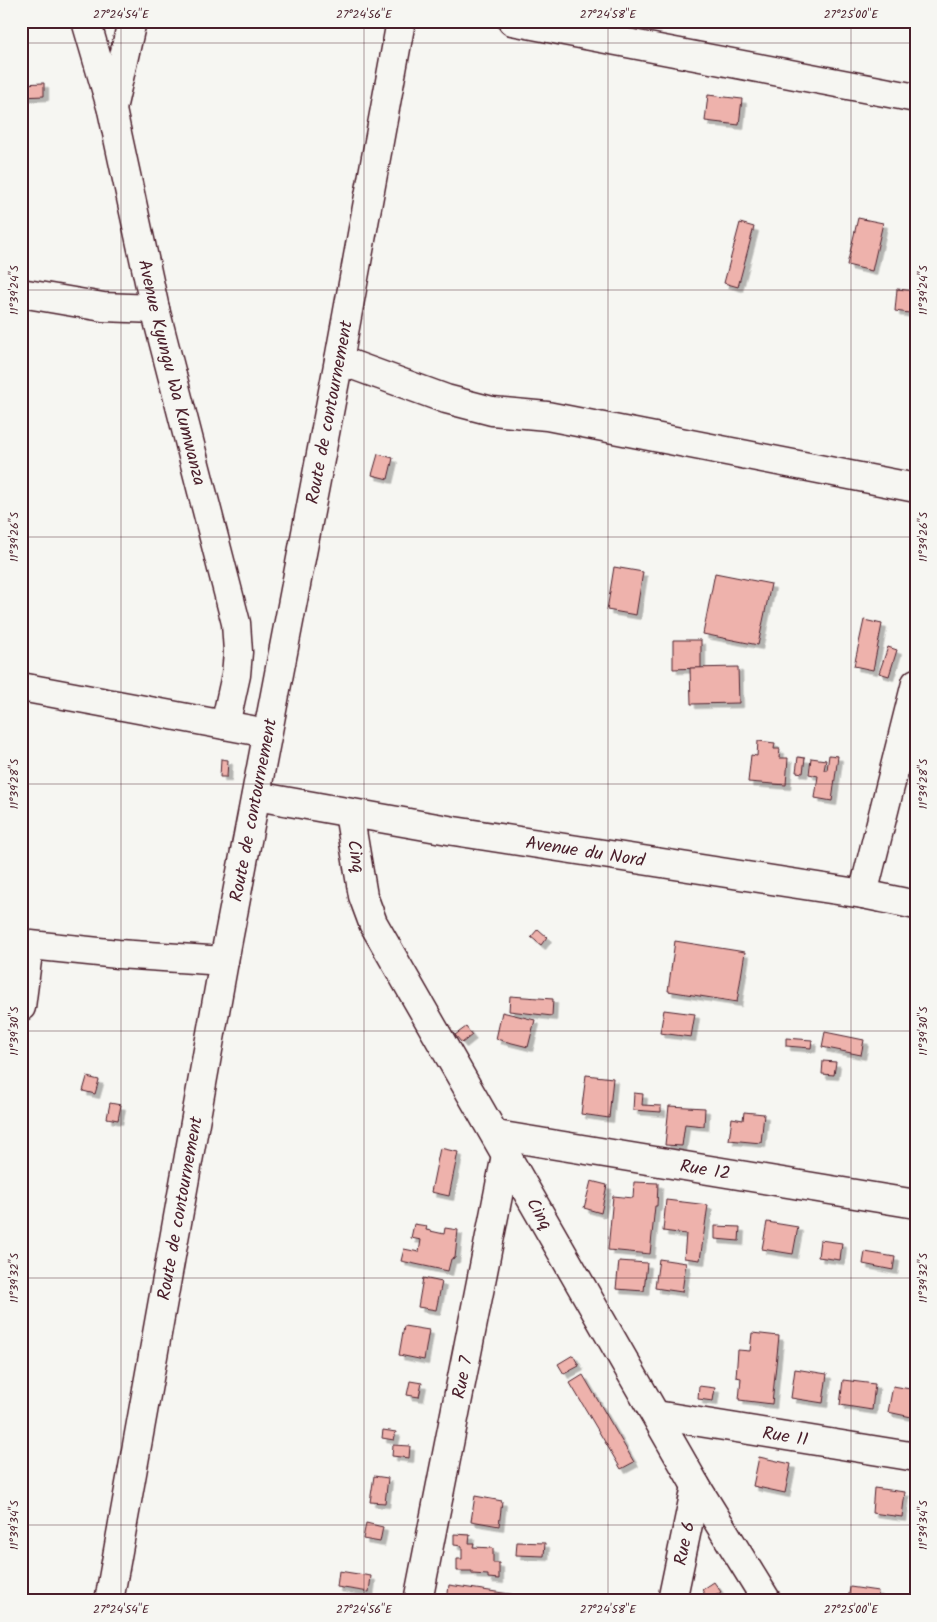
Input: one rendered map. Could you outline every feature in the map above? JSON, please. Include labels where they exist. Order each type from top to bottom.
[{"type":"street","name":"Avenue Kyungu Wa Kumwanza","points":[[86,21],[112,110],[155,309],[236,623],[238,652],[236,675],[225,725]]},
{"type":"street","points":[[112,110],[132,21]]},
{"type":"street","name":"Route de contournement","points":[[108,1601],[224,961],[339,360],[401,21]]},
{"type":"street","points":[[512,21],[916,98]]},
{"type":"street","points":[[21,293],[103,306],[155,309]]},
{"type":"street","points":[[339,360],[446,399],[492,412],[547,416],[916,488]]},
{"type":"street","points":[[863,894],[916,683]]},
{"type":"street","points":[[21,687],[267,733]]},
{"type":"street","name":"Avenue du Nord","points":[[256,796],[454,831],[863,894],[916,905]]},
{"type":"street","name":"Cinq","points":[[349,812],[363,896],[373,923],[696,1486],[767,1601]]},
{"type":"street","points":[[21,1007],[25,945],[118,954],[224,961]]},
{"type":"street","name":"Rue 12","points":[[501,1145],[916,1204]]},
{"type":"street","name":"Rue 7","points":[[418,1601],[501,1145]]},
{"type":"street","name":"Rue 11","points":[[656,1414],[916,1457]]},
{"type":"street","name":"Rue 6","points":[[672,1601],[696,1486]]},
{"type":"building","points":[[44,83],[44,96],[21,97],[21,84]]},
{"type":"building","points":[[708,95],[742,99],[739,125],[705,121]]},
{"type":"building","points":[[858,218],[883,223],[872,271],[847,265]]},
{"type":"building","points":[[740,223],[754,227],[738,287],[724,283]]},
{"type":"building","points":[[897,289],[916,291],[916,314],[895,311]]},
{"type":"building","points":[[378,454],[393,458],[388,479],[372,475]]},
{"type":"building","points":[[614,567],[643,572],[636,615],[607,610]]},
{"type":"building","points":[[715,573],[771,584],[758,645],[703,634]]},
{"type":"building","points":[[864,620],[882,624],[873,670],[854,666]]},
{"type":"building","points":[[673,640],[701,640],[701,668],[673,669]]},
{"type":"building","points":[[888,647],[897,650],[889,676],[879,673]]},
{"type":"building","points":[[738,667],[739,703],[691,704],[690,668]]},
{"type":"building","points":[[758,741],[775,743],[774,749],[780,749],[779,758],[788,758],[786,785],[748,782],[751,755],[757,756]]},
{"type":"building","points":[[829,755],[838,756],[832,801],[815,798],[818,776],[809,774],[811,758],[826,760],[824,770],[827,770]]},
{"type":"building","points":[[798,757],[805,758],[803,773],[796,772]]},
{"type":"building","points":[[221,759],[228,760],[227,777],[220,777]]},
{"type":"building","points":[[538,929],[547,937],[541,945],[531,937]]},
{"type":"building","points":[[675,941],[745,952],[737,1002],[668,991]]},
{"type":"building","points":[[510,996],[553,999],[552,1016],[509,1011]]},
{"type":"building","points":[[664,1010],[695,1014],[691,1037],[660,1033]]},
{"type":"building","points":[[502,1012],[535,1020],[528,1047],[496,1039]]},
{"type":"building","points":[[466,1027],[472,1035],[462,1043],[455,1035]]},
{"type":"building","points":[[825,1032],[864,1040],[861,1055],[822,1047]]},
{"type":"building","points":[[786,1038],[812,1040],[811,1048],[786,1046]]},
{"type":"building","points":[[823,1061],[836,1062],[834,1075],[822,1074]]},
{"type":"building","points":[[586,1075],[613,1078],[609,1118],[581,1114]]},
{"type":"building","points":[[87,1077],[99,1080],[95,1094],[83,1091]]},
{"type":"building","points":[[634,1093],[643,1094],[642,1105],[661,1106],[661,1112],[633,1110]]},
{"type":"building","points":[[110,1103],[121,1105],[118,1120],[107,1118]]},
{"type":"building","points":[[669,1106],[705,1108],[704,1126],[685,1124],[682,1146],[665,1145]]},
{"type":"building","points":[[744,1112],[764,1114],[761,1143],[729,1140],[732,1118],[743,1120]]},
{"type":"building","points":[[440,1148],[458,1152],[449,1196],[431,1192]]},
{"type":"building","points":[[591,1181],[607,1185],[601,1213],[584,1208]]},
{"type":"building","points":[[634,1182],[658,1183],[657,1206],[655,1206],[650,1254],[608,1250],[613,1196],[633,1198]]},
{"type":"building","points":[[666,1200],[708,1205],[700,1260],[684,1258],[686,1234],[663,1231]]},
{"type":"building","points":[[767,1222],[798,1227],[793,1254],[762,1249]]},
{"type":"building","points":[[414,1224],[427,1226],[426,1230],[444,1234],[445,1228],[458,1230],[455,1258],[451,1259],[448,1271],[401,1261],[404,1249],[419,1252],[421,1240],[411,1238]]},
{"type":"building","points":[[715,1226],[740,1227],[739,1241],[715,1239]]},
{"type":"building","points":[[820,1240],[842,1243],[840,1260],[818,1257]]},
{"type":"building","points":[[865,1252],[895,1257],[893,1270],[863,1264]]},
{"type":"building","points":[[659,1259],[686,1263],[682,1292],[655,1288]]},
{"type":"building","points":[[619,1261],[647,1263],[644,1291],[616,1289]]},
{"type":"building","points":[[423,1278],[442,1282],[436,1310],[418,1307]]},
{"type":"building","points":[[404,1326],[429,1330],[424,1360],[399,1355]]},
{"type":"building","points":[[752,1333],[779,1336],[772,1404],[739,1400],[741,1378],[736,1377],[738,1350],[750,1351]]},
{"type":"building","points":[[573,1355],[579,1366],[564,1374],[558,1364]]},
{"type":"building","points":[[795,1369],[827,1374],[823,1403],[791,1398]]},
{"type":"building","points":[[583,1375],[634,1462],[621,1469],[570,1383]]},
{"type":"building","points":[[843,1380],[875,1384],[872,1410],[840,1405]]},
{"type":"building","points":[[410,1381],[422,1383],[419,1397],[407,1395]]},
{"type":"building","points":[[699,1386],[715,1388],[713,1401],[698,1399]]},
{"type":"building","points":[[893,1386],[916,1390],[916,1418],[888,1412]]},
{"type":"building","points":[[383,1430],[396,1432],[394,1440],[382,1438]]},
{"type":"building","points":[[393,1445],[410,1446],[409,1458],[392,1456]]},
{"type":"building","points":[[759,1457],[791,1464],[785,1493],[753,1486]]},
{"type":"building","points":[[374,1476],[388,1478],[385,1503],[370,1502]]},
{"type":"building","points":[[874,1488],[905,1492],[902,1517],[872,1513]]},
{"type":"building","points":[[475,1496],[502,1501],[499,1526],[471,1521]]},
{"type":"building","points":[[366,1523],[383,1527],[380,1542],[363,1539]]},
{"type":"building","points":[[454,1534],[470,1535],[469,1543],[474,1543],[473,1547],[493,1548],[493,1563],[499,1563],[499,1579],[488,1578],[488,1575],[472,1574],[472,1571],[457,1571],[457,1559],[462,1559],[462,1546],[454,1545]]},
{"type":"building","points":[[517,1542],[545,1543],[544,1556],[516,1555]]},
{"type":"building","points":[[339,1571],[371,1576],[369,1592],[337,1587]]},
{"type":"building","points":[[714,1582],[721,1592],[709,1600],[702,1590]]},
{"type":"building","points":[[449,1585],[530,1597],[530,1601],[447,1601]]},
{"type":"building","points":[[850,1587],[878,1591],[877,1601],[848,1601]]}]
